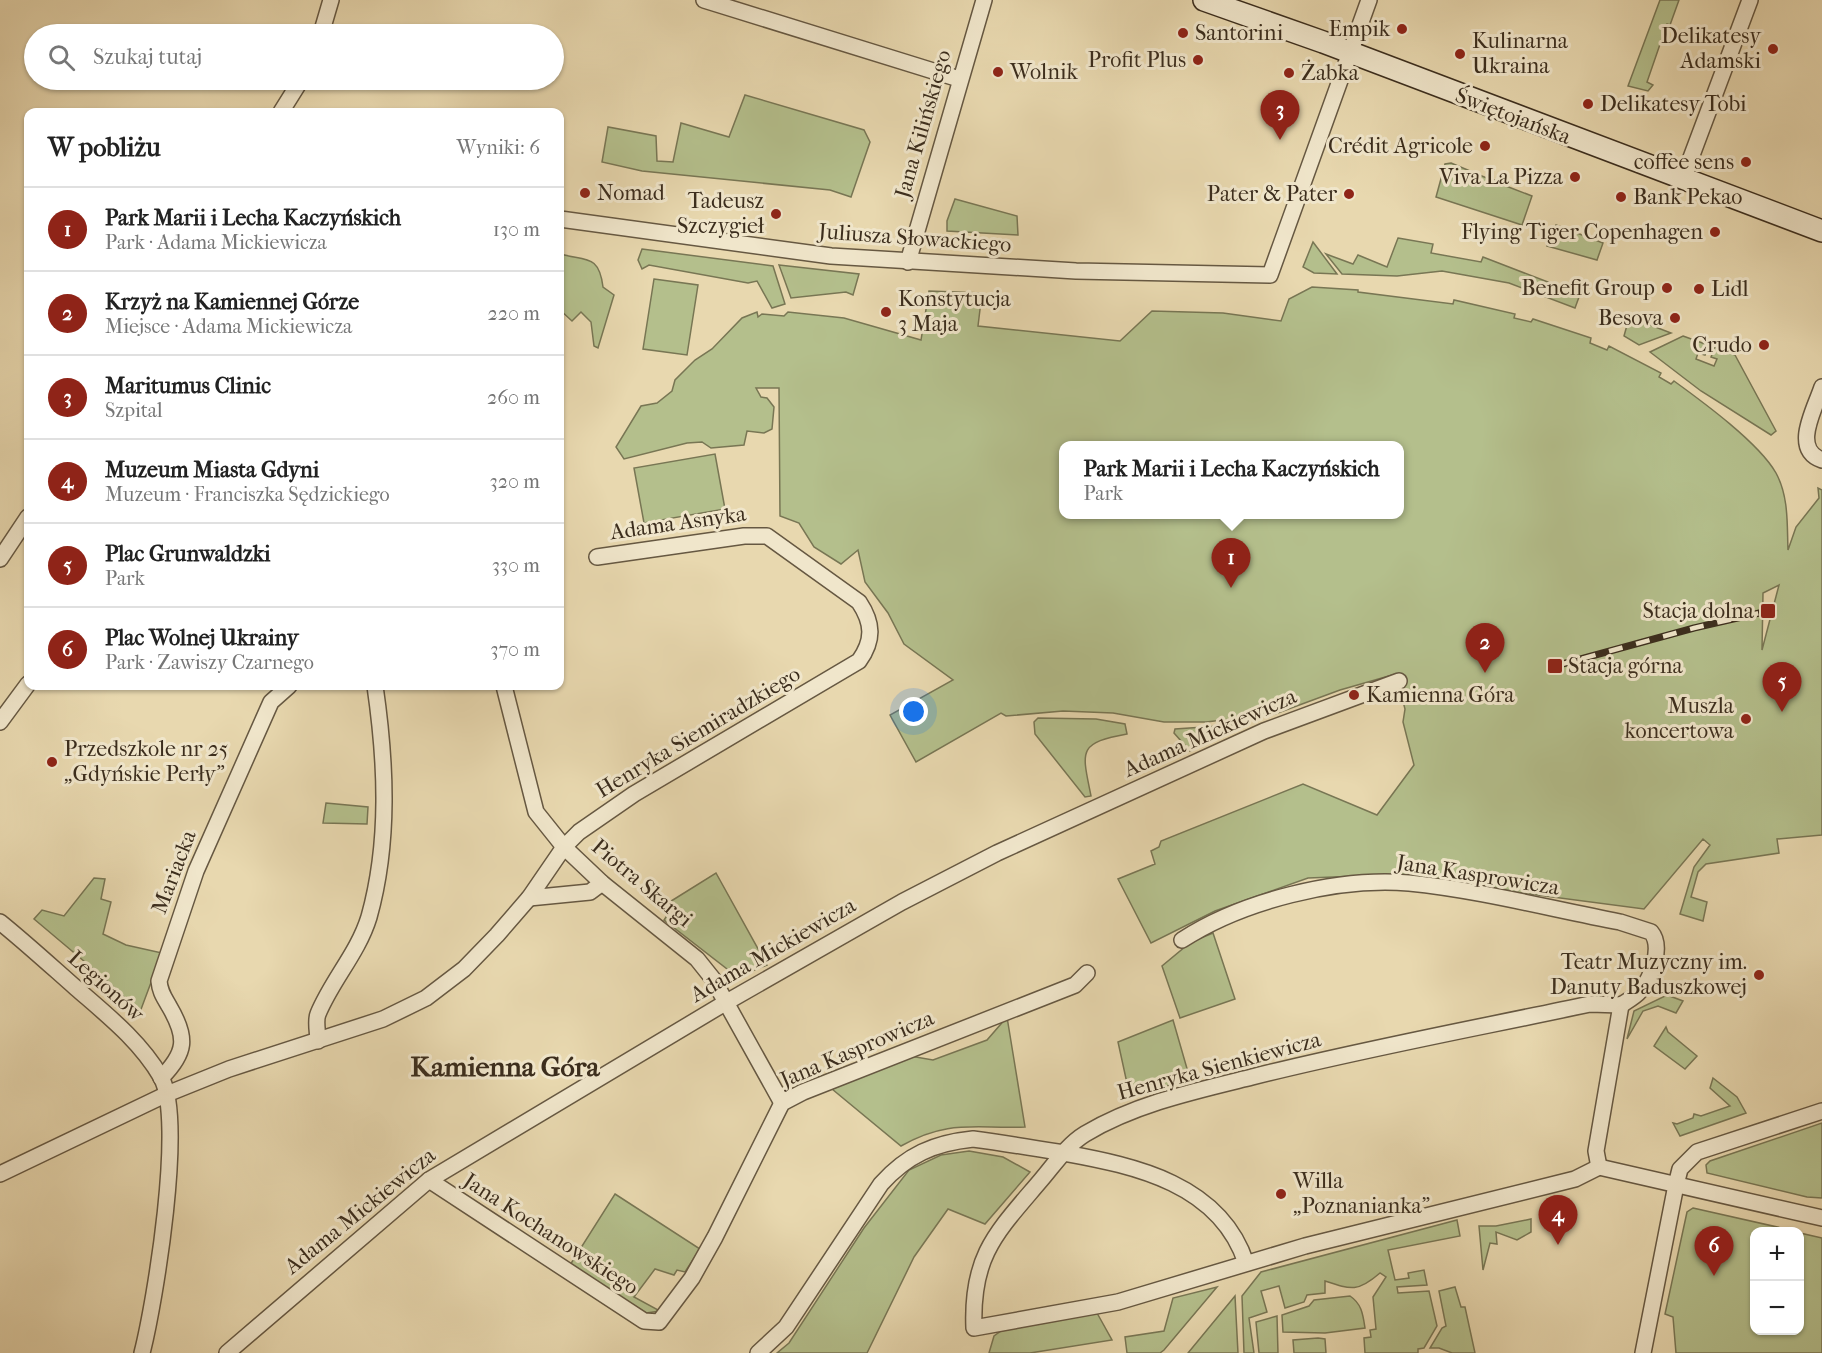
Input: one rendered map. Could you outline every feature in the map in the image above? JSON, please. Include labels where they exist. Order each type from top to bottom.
[{"type":"street","points":[[324,24],[331,0]]},
{"type":"street","points":[[704,0],[959,79]]},
{"type":"street","name":"Jana Kilińskiego","points":[[908,262],[959,79],[984,0]]},
{"type":"street","name":"Świętojańska","points":[[1204,0],[1350,52],[1822,231]]},
{"type":"street","points":[[1350,52],[1369,0]]},
{"type":"street","points":[[1683,179],[1750,0]]},
{"type":"street","name":"Juliusza Słowackiego","points":[[564,220],[831,256],[1076,271],[1269,275],[1350,52]]},
{"type":"street","points":[[284,108],[295,90]]},
{"type":"street","points":[[1816,457],[1806,446],[1807,431],[1822,387]]},
{"type":"street","points":[[0,559],[24,523]]},
{"type":"street","name":"Adama Asnyka","points":[[597,557],[744,536],[767,536],[859,602],[867,614],[872,630],[870,642],[859,661]]},
{"type":"street","name":"Henryka Siemiradzkiego","points":[[0,1174],[167,1095],[229,1069],[383,1019],[426,998],[464,969],[529,898],[564,847],[579,832],[634,794],[859,661]]},
{"type":"street","name":"Adama Mickiewicza","points":[[226,1353],[429,1180],[725,1003],[902,902],[997,853],[1264,731],[1399,681]]},
{"type":"street","points":[[0,722],[24,689]]},
{"type":"street","name":"Mariacka","points":[[161,1078],[179,1058],[182,1042],[170,1008],[160,992],[159,981],[196,871],[271,702],[284,690]]},
{"type":"street","points":[[318,1041],[317,1016],[359,943],[377,880],[384,828],[384,786],[381,725],[376,690]]},
{"type":"street","name":"Piotra Skargi","points":[[505,690],[536,812],[564,847],[603,883],[697,959],[713,980],[782,1103]]},
{"type":"street","points":[[529,898],[590,892],[603,883]]},
{"type":"street","name":"Jana Kasprowicza","points":[[1182,940],[1199,929],[1288,896],[1367,883],[1409,883],[1620,922],[1651,932],[1657,942],[1657,949],[1646,982],[1642,989],[1620,1005]]},
{"type":"street","name":"Legionów","points":[[0,922],[125,1031],[161,1078],[167,1095],[171,1140],[155,1291],[142,1353]]},
{"type":"street","name":"Jana Kasprowicza","points":[[650,1323],[663,1318],[692,1278],[782,1103],[803,1092],[1075,985],[1087,974]]},
{"type":"street","name":"Henryka Sienkiewicza","points":[[1246,1263],[1118,1302],[974,1328],[973,1298],[980,1268],[993,1237],[1064,1153],[1082,1136],[1118,1116],[1196,1091],[1310,1063],[1590,1004],[1620,1005]]},
{"type":"street","points":[[1599,1167],[1596,1151],[1620,1005]]},
{"type":"street","points":[[1644,1353],[1680,1169],[1697,1152],[1822,1111]]},
{"type":"street","points":[[758,1353],[786,1327],[880,1184],[911,1156],[930,1147],[973,1139],[1064,1153],[1137,1168],[1176,1184],[1193,1194],[1225,1224],[1240,1246],[1246,1263],[1575,1179],[1599,1167],[1822,1218]]},
{"type":"street","name":"Jana Kochanowskiego","points":[[429,1180],[650,1323]]},
{"type":"green space","points":[[1660,0],[1679,0],[1670,25],[1667,24],[1647,82],[1653,85],[1648,91],[1628,86]]},
{"type":"green space","points":[[745,95],[864,130],[870,142],[851,197],[830,190],[642,171],[602,162],[608,127],[656,136],[657,161],[673,162],[681,123],[729,137]]},
{"type":"green space","points":[[1451,163],[1489,179],[1507,183],[1506,186],[1532,196],[1522,225],[1436,197],[1445,164]]},
{"type":"green space","points":[[955,199],[1017,216],[1018,235],[947,231],[947,221]]},
{"type":"green space","points":[[1556,225],[1603,243],[1597,260],[1547,246]]},
{"type":"green space","points":[[1398,238],[1433,244],[1431,253],[1481,262],[1483,257],[1566,289],[1579,297],[1575,308],[1509,283],[1442,271],[1397,276],[1342,274],[1326,254],[1353,264],[1358,255],[1387,267]]},
{"type":"green space","points":[[1313,242],[1337,274],[1314,273],[1303,267]]},
{"type":"green space","points":[[642,249],[773,266],[785,304],[772,308],[757,281],[748,283],[649,265],[642,269],[638,260]]},
{"type":"green space","points":[[564,255],[584,259],[594,264],[601,276],[603,287],[614,295],[598,348],[594,346],[591,322],[581,312],[572,321],[564,314]]},
{"type":"green space","points":[[779,265],[859,274],[853,295],[846,292],[791,298]]},
{"type":"green space","points":[[654,279],[698,285],[687,355],[643,349]]},
{"type":"green space","points":[[1312,287],[1358,290],[1358,292],[1453,304],[1454,300],[1515,314],[1514,318],[1531,322],[1533,319],[1591,338],[1590,343],[1607,350],[1609,346],[1661,373],[1659,377],[1671,384],[1674,381],[1744,436],[1768,461],[1780,482],[1786,511],[1788,550],[1796,527],[1819,498],[1818,488],[1822,490],[1822,835],[1777,839],[1779,853],[1706,864],[1698,872],[1691,897],[1707,902],[1703,921],[1680,914],[1694,867],[1710,845],[1703,839],[1644,909],[1384,875],[1308,878],[1215,911],[1151,943],[1118,879],[1155,864],[1151,851],[1159,847],[1161,841],[1303,784],[1377,815],[1414,765],[1403,722],[1405,709],[1396,674],[1340,690],[1275,714],[1206,722],[1164,722],[1113,713],[1063,711],[1006,716],[1001,713],[916,762],[890,715],[953,680],[904,644],[888,613],[865,582],[858,550],[841,564],[814,547],[799,523],[780,516],[779,388],[756,388],[761,397],[767,398],[774,407],[772,429],[764,433],[747,431],[744,445],[711,448],[702,442],[687,443],[624,459],[616,447],[641,406],[657,403],[672,391],[675,380],[695,360],[712,349],[742,318],[757,312],[758,317],[762,314],[784,316],[788,312],[844,318],[921,340],[929,291],[982,293],[978,326],[1120,341],[1152,311],[1223,313],[1281,321],[1289,299]],"holes":[[[1779,585],[1762,650],[1763,593]]]},
{"type":"green space","points":[[1629,318],[1671,333],[1639,345],[1624,336]]},
{"type":"green space","points":[[1683,336],[1708,345],[1705,355],[1698,353],[1696,359],[1714,366],[1717,359],[1711,357],[1715,347],[1735,355],[1776,431],[1771,435],[1701,391],[1650,352]]},
{"type":"green space","points":[[715,454],[725,509],[644,523],[634,468]]},
{"type":"green space","points":[[1038,718],[1096,719],[1125,724],[1127,734],[1099,741],[1087,751],[1085,759],[1091,796],[1085,797],[1035,734],[1034,722]]},
{"type":"green space","points":[[1249,724],[1190,751],[1174,733],[1175,729]]},
{"type":"green space","points":[[326,803],[368,807],[367,824],[323,823]]},
{"type":"green space","points":[[716,873],[767,965],[747,973],[731,972],[664,920],[668,914],[673,919],[679,914],[668,903]]},
{"type":"green space","points":[[94,878],[105,879],[101,899],[111,902],[103,934],[126,945],[162,953],[140,1012],[104,978],[34,919],[42,910],[64,916]]},
{"type":"green space","points":[[1213,933],[1235,999],[1180,1018],[1162,966],[1191,942]]},
{"type":"green space","points":[[1667,995],[1683,1001],[1676,1013],[1658,1006],[1643,1011],[1627,1039],[1634,1011]]},
{"type":"green space","points":[[1007,1017],[1025,1127],[948,1129],[933,1132],[901,1146],[832,1089],[910,1056],[933,1060],[987,1040]]},
{"type":"green space","points":[[1173,1020],[1190,1079],[1130,1097],[1118,1042]]},
{"type":"green space","points":[[1666,1027],[1668,1032],[1697,1056],[1685,1069],[1654,1046]]},
{"type":"green space","points":[[1713,1078],[1737,1097],[1746,1113],[1680,1136],[1673,1123],[1677,1124],[1693,1118],[1694,1114],[1701,1116],[1730,1106],[1710,1088]]},
{"type":"green space","points":[[1822,1123],[1822,1198],[1807,1197],[1707,1173],[1706,1165],[1710,1161]]},
{"type":"green space","points":[[969,1151],[1003,1157],[1030,1172],[985,1224],[948,1209],[914,1257],[867,1353],[777,1353],[789,1343],[864,1228],[909,1170],[941,1155]]},
{"type":"green space","points":[[615,1194],[700,1249],[685,1272],[677,1270],[674,1275],[655,1269],[634,1297],[660,1311],[646,1313],[570,1265]]},
{"type":"green space","points":[[1693,1208],[1777,1227],[1750,1227],[1750,1335],[1804,1335],[1804,1234],[1822,1238],[1822,1353],[1676,1353],[1673,1317],[1665,1314],[1687,1212]]},
{"type":"green space","points":[[1531,1219],[1531,1232],[1517,1240],[1496,1232],[1497,1244],[1490,1243],[1483,1270],[1479,1226],[1496,1226]]},
{"type":"green space","points":[[1457,1220],[1460,1236],[1388,1250],[1395,1280],[1409,1278],[1408,1273],[1424,1270],[1427,1285],[1397,1287],[1398,1293],[1429,1291],[1437,1326],[1424,1348],[1418,1349],[1418,1353],[1365,1353],[1364,1338],[1371,1337],[1370,1330],[1376,1329],[1373,1297],[1386,1277],[1380,1273],[1366,1284],[1354,1288],[1325,1281],[1325,1293],[1307,1295],[1304,1302],[1285,1308],[1279,1286],[1261,1291],[1267,1312],[1249,1318],[1254,1353],[1244,1353],[1242,1296],[1261,1272]]},
{"type":"green space","points":[[1217,1287],[1160,1353],[1127,1353],[1125,1337],[1164,1331],[1173,1298]]},
{"type":"green space","points":[[1455,1287],[1461,1307],[1465,1307],[1475,1353],[1452,1353],[1439,1348],[1430,1348],[1442,1328],[1446,1326],[1439,1291]]},
{"type":"green space","points":[[1235,1296],[1238,1353],[1188,1353]]},
{"type":"green space","points":[[1350,1296],[1363,1314],[1365,1328],[1325,1333],[1283,1332],[1282,1315],[1309,1306],[1314,1300]]},
{"type":"green space","points":[[1097,1313],[1112,1340],[1030,1353],[989,1353],[994,1336],[1001,1331]]},
{"type":"green space","points":[[1277,1316],[1278,1353],[1259,1353],[1256,1322]]},
{"type":"green space","points":[[1325,1339],[1326,1353],[1294,1353],[1293,1340]]},
{"type":"railway","points":[[1555,666],[1694,628],[1768,611]]},
{"type":"place","name":"Empik","points":[[1402,29]]},
{"type":"place","name":"Santorini","points":[[1183,33]]},
{"type":"place","name":"Delikatesy Adamski","points":[[1773,49]]},
{"type":"place","name":"Kulinarna Ukraina","points":[[1460,54]]},
{"type":"place","name":"Profit Plus","points":[[1198,60]]},
{"type":"place","name":"Wolnik","points":[[998,72]]},
{"type":"place","name":"Żabka","points":[[1289,73]]},
{"type":"place","name":"Delikatesy Tobi","points":[[1588,104]]},
{"type":"place","name":"Maritumus Clinic","points":[[1280,140]]},
{"type":"place","name":"Crédit Agricole","points":[[1485,146]]},
{"type":"place","name":"coffee sens","points":[[1746,162]]},
{"type":"place","name":"Viva La Pizza","points":[[1575,177]]},
{"type":"place","name":"Nomad","points":[[585,193]]},
{"type":"place","name":"Pater & Pater","points":[[1349,194]]},
{"type":"place","name":"Bank Pekao","points":[[1621,197]]},
{"type":"place","name":"Tadeusz Szczygieł","points":[[776,214]]},
{"type":"place","name":"Flying Tiger Copenhagen","points":[[1715,232]]},
{"type":"place","name":"Benefit Group","points":[[1667,288]]},
{"type":"place","name":"Lidl","points":[[1699,289]]},
{"type":"place","name":"Konstytucja 3 Maja","points":[[886,312]]},
{"type":"place","name":"Besova","points":[[1675,318]]},
{"type":"place","name":"Crudo","points":[[1764,345]]},
{"type":"place","name":"Park Marii i Lecha Kaczyńskich","points":[[1231,588]]},
{"type":"place","name":"Stacja dolna","points":[[1768,611]]},
{"type":"place","name":"Stacja górna","points":[[1555,666]]},
{"type":"place","name":"Krzyż na Kamiennej Górze","points":[[1485,673]]},
{"type":"place","name":"Kamienna Góra","points":[[1354,695]]},
{"type":"place","name":"Plac Grunwaldzki","points":[[1782,712]]},
{"type":"place","name":"Muszla koncertowa","points":[[1746,719]]},
{"type":"place","name":"Przedszkole nr 25 „Gdyńskie Perły”","points":[[52,762]]},
{"type":"place","name":"Teatr Muzyczny im. Danuty Baduszkowej","points":[[1759,975]]},
{"type":"place","name":"Willa „Poznanianka”","points":[[1281,1194]]},
{"type":"place","name":"Muzeum Miasta Gdyni","points":[[1558,1245]]},
{"type":"place","name":"Plac Wolnej Ukrainy","points":[[1714,1276]]},
{"type":"district","name":"Kamienna Góra","points":[[505,1066]]}]
